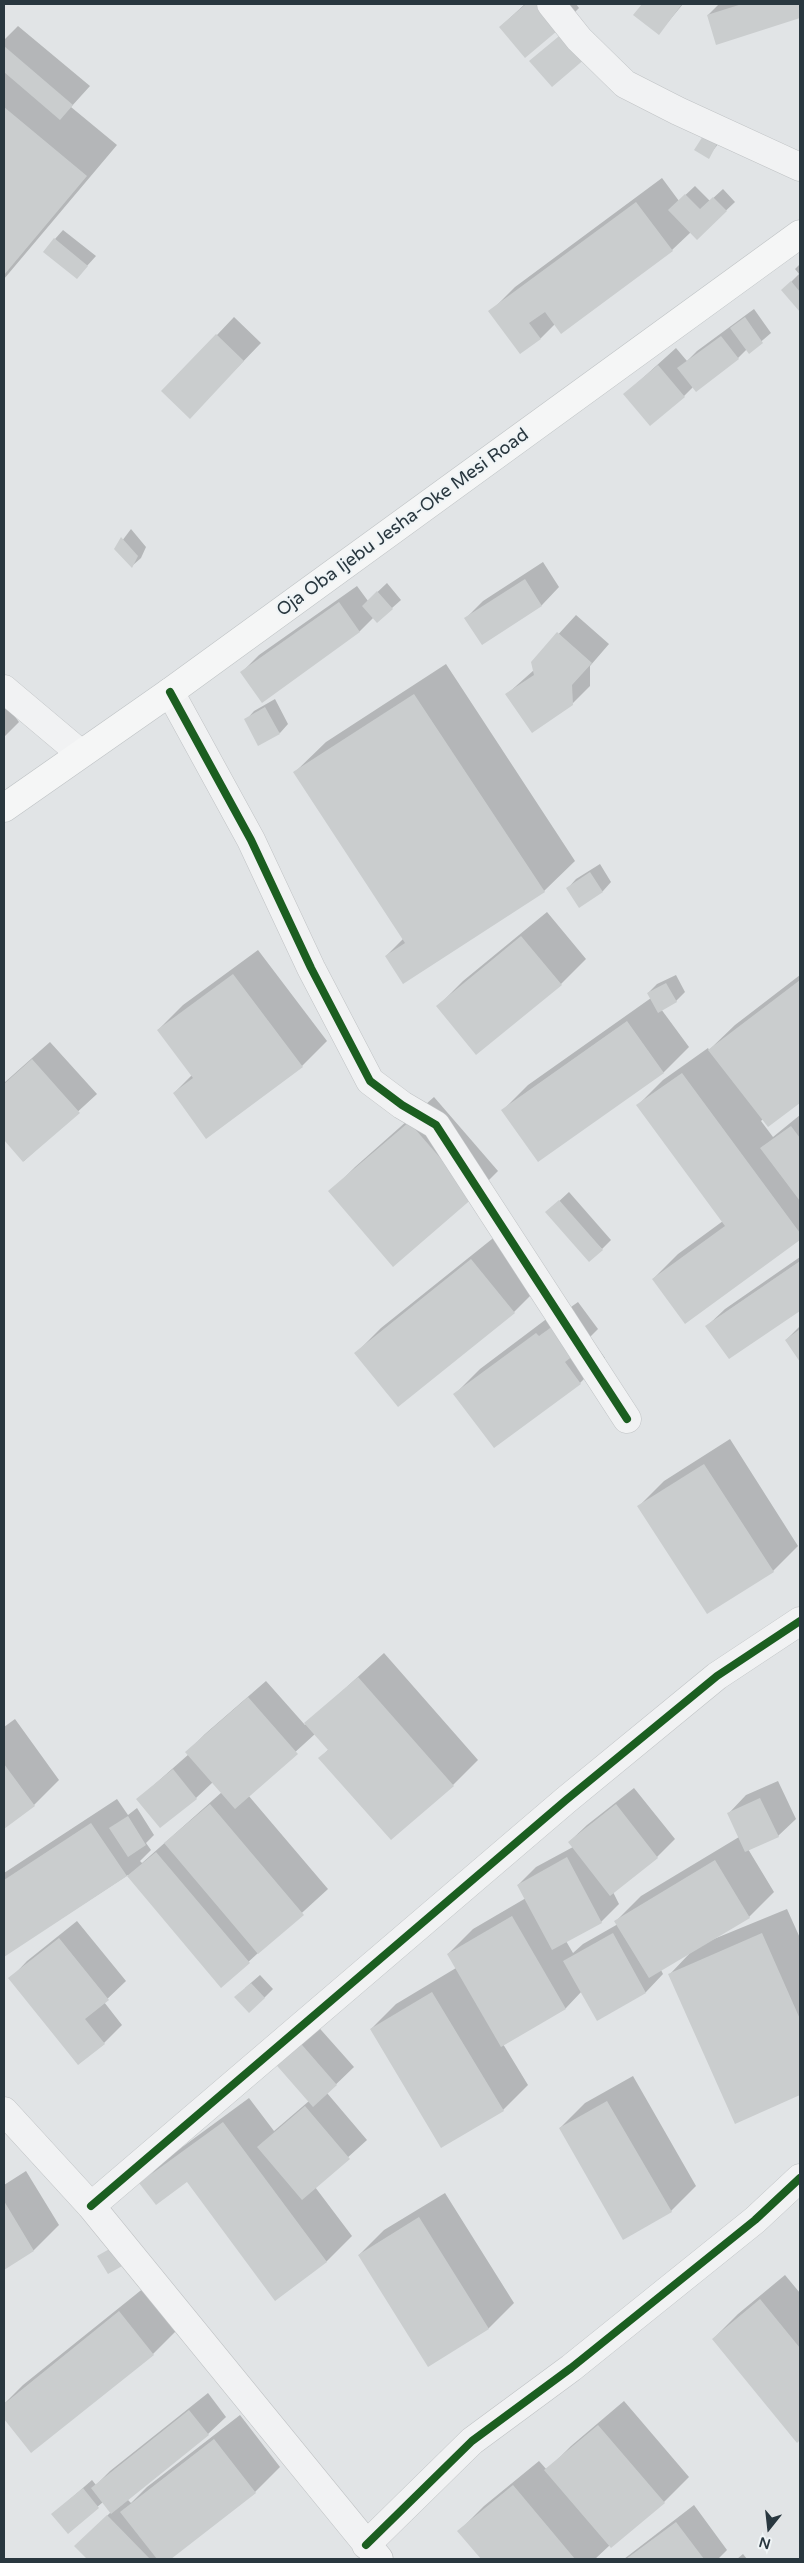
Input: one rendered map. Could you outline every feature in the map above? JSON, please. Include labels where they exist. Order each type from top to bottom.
[{"type":"main road","name":"Oja Oba Ijebu Jesha-Oke Mesi Road","points":[[4,808],[80,753],[170,692],[800,234]]},
{"type":"street","points":[[551,4],[579,39],[625,84],[678,111],[800,167]]},
{"type":"street","points":[[4,689],[80,753]]},
{"type":"street","points":[[170,692],[251,840],[312,968],[370,1081],[402,1105],[436,1126],[627,1419]]},
{"type":"street","points":[[91,2206],[574,1794],[717,1676],[800,1622]]},
{"type":"street","points":[[4,2111],[91,2206],[372,2552],[472,2441],[571,2368],[756,2220],[800,2178]]},
{"type":"building","points":[[526,4],[543,4],[563,26],[525,58],[499,27]]},
{"type":"building","points":[[642,4],[682,4],[659,35],[633,15]]},
{"type":"building","points":[[742,4],[800,4],[800,18],[716,45],[707,15]]},
{"type":"building","points":[[564,32],[586,58],[552,87],[529,61]]},
{"type":"building","points":[[4,46],[73,105],[60,120],[4,72]]},
{"type":"building","points":[[4,107],[87,176],[4,275]]},
{"type":"building","points":[[703,136],[717,144],[709,159],[694,150]]},
{"type":"building","points":[[685,194],[700,209],[713,197],[727,211],[697,240],[668,210]]},
{"type":"building","points":[[636,202],[673,251],[561,334],[545,312],[529,323],[541,339],[520,354],[488,311]]},
{"type":"building","points":[[54,238],[88,266],[77,279],[43,252]]},
{"type":"building","points":[[791,281],[800,292],[800,312],[781,290]]},
{"type":"building","points":[[745,317],[763,343],[749,354],[730,328]]},
{"type":"building","points":[[216,334],[244,361],[190,419],[161,391]]},
{"type":"building","points":[[721,336],[739,359],[696,392],[677,368]]},
{"type":"building","points":[[658,365],[685,397],[650,426],[623,394]]},
{"type":"building","points":[[121,537],[138,556],[132,568],[114,549]]},
{"type":"building","points":[[525,579],[542,606],[482,645],[464,618]]},
{"type":"building","points":[[377,591],[393,609],[377,623],[362,606]]},
{"type":"building","points":[[339,602],[360,632],[262,703],[240,672]]},
{"type":"building","points":[[557,632],[592,663],[572,685],[573,705],[532,733],[505,694],[534,675],[531,662]]},
{"type":"building","points":[[414,694],[545,892],[403,984],[385,956],[405,943],[293,772]]},
{"type":"building","points":[[265,707],[280,734],[258,746],[244,719]]},
{"type":"building","points":[[590,872],[603,892],[579,908],[566,888]]},
{"type":"building","points":[[521,936],[562,985],[476,1055],[436,1006]]},
{"type":"building","points":[[233,974],[303,1067],[206,1139],[173,1093],[193,1078],[157,1030]]},
{"type":"building","points":[[800,980],[800,1103],[768,1127],[708,1050]]},
{"type":"building","points":[[666,983],[677,1002],[658,1013],[647,993]]},
{"type":"building","points":[[627,1021],[664,1073],[538,1162],[501,1110]]},
{"type":"building","points":[[32,1059],[80,1113],[23,1162],[4,1140],[4,1084]]},
{"type":"building","points":[[682,1073],[800,1233],[800,1240],[685,1324],[652,1279],[725,1226],[636,1105]]},
{"type":"building","points":[[409,1122],[474,1197],[393,1267],[328,1191]]},
{"type":"building","points":[[791,1126],[800,1138],[800,1201],[760,1148]]},
{"type":"building","points":[[559,1200],[603,1250],[589,1262],[545,1212]]},
{"type":"building","points":[[471,1259],[515,1313],[398,1407],[354,1353]]},
{"type":"building","points":[[800,1261],[800,1311],[729,1359],[705,1326]]},
{"type":"building","points":[[553,1326],[574,1355],[565,1362],[581,1384],[494,1448],[453,1394],[536,1333],[539,1336]]},
{"type":"building","points":[[800,1329],[800,1362],[785,1340]]},
{"type":"building","points":[[704,1464],[774,1572],[707,1614],[637,1506]]},
{"type":"building","points":[[358,1677],[454,1786],[391,1840],[318,1758],[328,1750],[304,1723]]},
{"type":"building","points":[[248,1697],[298,1754],[235,1809],[185,1752]]},
{"type":"building","points":[[4,1764],[35,1806],[4,1829]]},
{"type":"building","points":[[173,1769],[197,1799],[160,1828],[136,1799]]},
{"type":"building","points":[[760,1798],[779,1837],[745,1852],[727,1813]]},
{"type":"building","points":[[210,1804],[304,1915],[258,1954],[164,1843]]},
{"type":"building","points":[[616,1804],[658,1858],[610,1896],[568,1842]]},
{"type":"building","points":[[128,1816],[146,1845],[128,1857],[109,1828]]},
{"type":"building","points":[[91,1823],[127,1876],[4,1957],[4,1880]]},
{"type":"building","points":[[156,1852],[250,1963],[221,1988],[127,1876]]},
{"type":"building","points":[[567,1857],[602,1923],[552,1950],[517,1885]]},
{"type":"building","points":[[715,1860],[750,1918],[649,1978],[614,1921]]},
{"type":"building","points":[[512,1916],[566,2009],[501,2047],[447,1954]]},
{"type":"building","points":[[613,1933],[646,1993],[597,2021],[563,1961]]},
{"type":"building","points":[[762,1933],[800,2019],[800,2095],[735,2124],[668,1974]]},
{"type":"building","points":[[59,1938],[109,2000],[85,2019],[105,2044],[78,2065],[8,1978]]},
{"type":"building","points":[[251,1983],[265,1998],[249,2013],[234,1997]]},
{"type":"building","points":[[432,1992],[504,2111],[441,2148],[370,2029]]},
{"type":"building","points":[[296,2038],[337,2085],[313,2107],[272,2060]]},
{"type":"building","points":[[607,2101],[672,2212],[623,2240],[559,2128]]},
{"type":"building","points":[[305,2106],[350,2159],[302,2200],[257,2147]]},
{"type":"building","points":[[223,2122],[327,2262],[275,2301],[187,2182],[156,2205],[139,2183]]},
{"type":"building","points":[[4,2201],[34,2251],[4,2270]]},
{"type":"building","points":[[419,2217],[489,2329],[428,2367],[358,2255]]},
{"type":"building","points":[[113,2247],[124,2265],[108,2274],[97,2256]]},
{"type":"building","points":[[760,2299],[800,2348],[800,2440],[797,2443],[712,2339]]},
{"type":"building","points":[[119,2311],[154,2355],[31,2453],[4,2419],[4,2404]]},
{"type":"building","points":[[189,2410],[209,2435],[111,2514],[91,2488]]},
{"type":"building","points":[[598,2425],[665,2503],[611,2548],[544,2470]]},
{"type":"building","points":[[214,2439],[256,2493],[171,2559],[157,2559],[120,2512]]},
{"type":"building","points":[[513,2485],[575,2559],[481,2559],[457,2531]]},
{"type":"building","points":[[83,2488],[99,2508],[68,2534],[51,2514]]},
{"type":"building","points":[[107,2515],[150,2559],[87,2559],[74,2546]]},
{"type":"building","points":[[676,2522],[704,2559],[626,2559]]},
{"type":"cycle path","points":[[170,692],[251,840],[311,968],[370,1081],[402,1105],[436,1125],[627,1419]]},
{"type":"cycle path","points":[[91,2206],[566,1800],[717,1676],[800,1621]]},
{"type":"cycle path","points":[[366,2545],[472,2441],[571,2368],[755,2220],[800,2178]]}]
